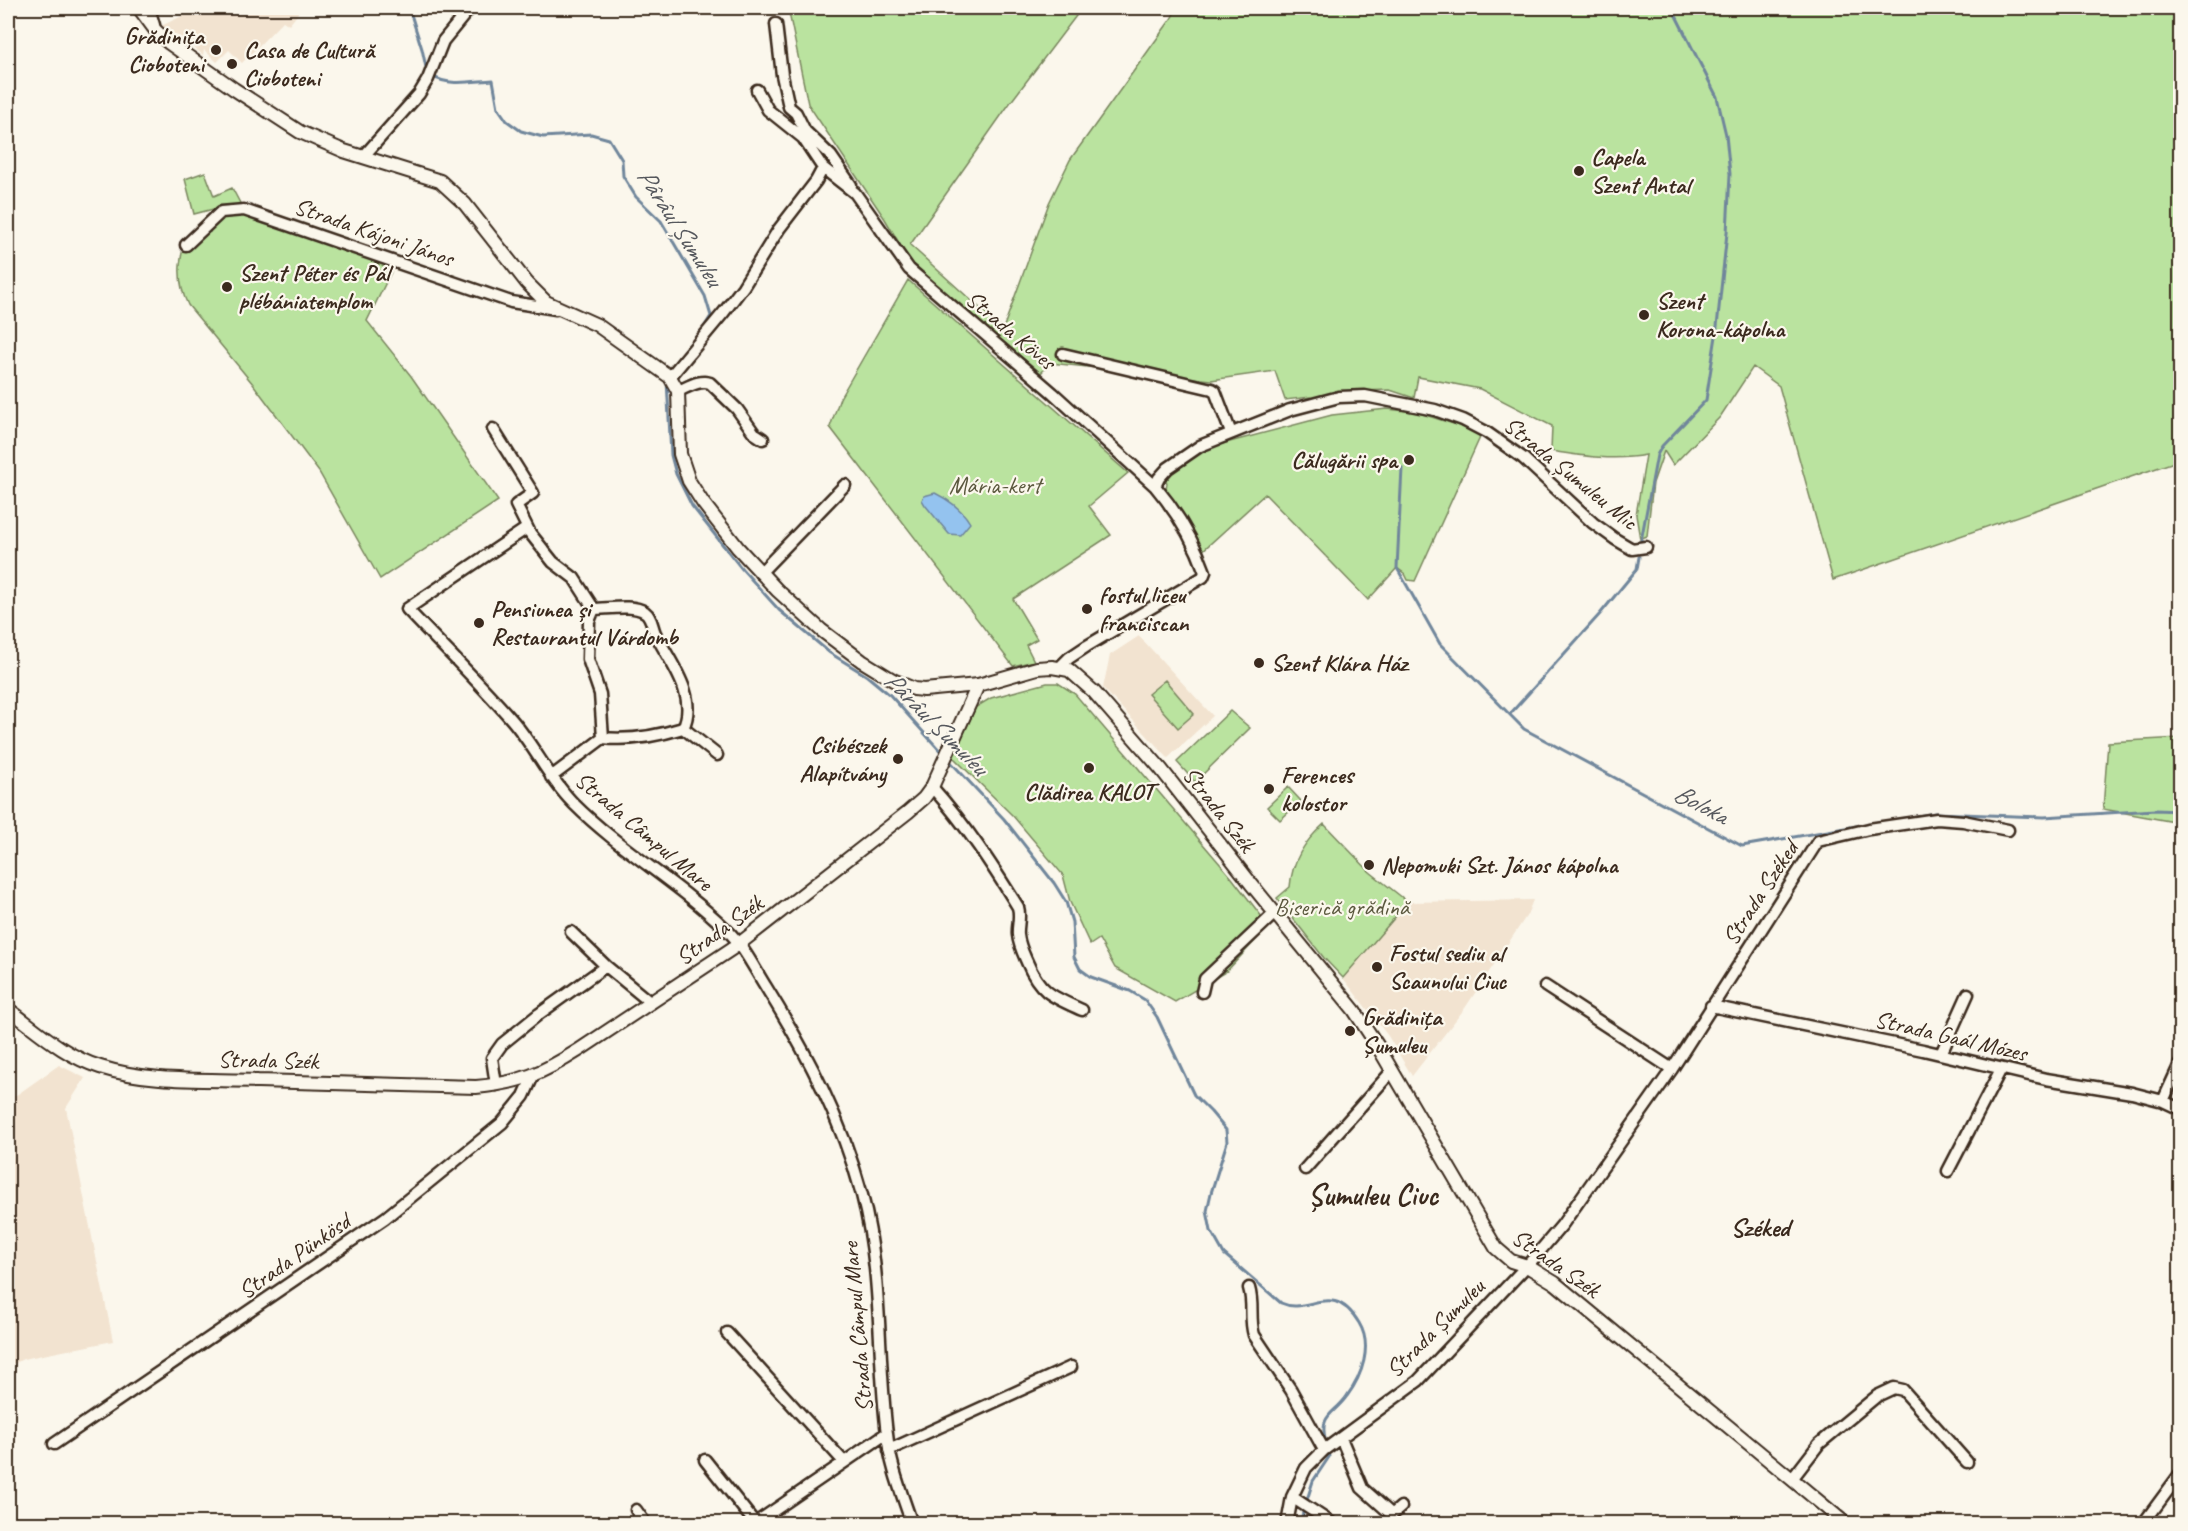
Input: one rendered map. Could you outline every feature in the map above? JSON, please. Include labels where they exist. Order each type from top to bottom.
[{"type":"street","name":"Strada Kájoni János","points":[[139,8],[156,31],[174,47],[272,114],[316,139],[440,182],[465,204],[536,293],[546,302],[597,325],[667,376],[678,391],[680,454],[689,481],[721,527],[760,573],[821,630],[867,664],[893,680],[914,688],[924,690],[978,685]]},
{"type":"street","points":[[149,8],[156,31]]},
{"type":"street","points":[[363,157],[428,80],[443,41],[470,8]]},
{"type":"street","name":"Strada Köves","points":[[776,24],[785,94],[789,107],[796,113],[805,130],[831,156],[909,269],[1053,393],[1155,486]]},
{"type":"street","name":"Strada Köves","points":[[757,90],[768,110],[804,138],[824,168],[855,193]]},
{"type":"street","points":[[787,124],[796,113]]},
{"type":"street","points":[[667,376],[731,304],[779,229],[824,168]]},
{"type":"street","name":"Strada Kájoni János","points":[[186,245],[221,212],[244,210],[511,302],[559,309]]},
{"type":"street","points":[[1064,354],[1212,389],[1215,391],[1231,433]]},
{"type":"street","points":[[678,391],[695,383],[705,381],[711,383],[736,409],[754,433],[763,439]]},
{"type":"street","name":"Strada Șumuleu Mic","points":[[1155,486],[1162,473],[1200,446],[1290,410],[1339,397],[1365,396],[1435,410],[1463,420],[1506,444],[1593,523],[1615,539],[1632,549],[1646,547]]},
{"type":"street","points":[[493,429],[533,493],[516,505],[527,528],[553,562],[574,578],[594,609]]},
{"type":"street","points":[[760,573],[845,485]]},
{"type":"street","points":[[978,685],[1037,668],[1060,668],[1087,646],[1203,577],[1205,572],[1186,531],[1155,486]]},
{"type":"street","name":"Strada Câmpul Mare","points":[[527,528],[407,609],[512,720],[528,740],[551,777],[575,805],[600,828],[724,927],[739,945],[802,1046],[837,1122],[861,1193],[877,1273],[889,1450],[912,1524]]},
{"type":"street","points":[[594,609],[634,609],[645,612],[649,616],[653,630],[680,678],[688,703],[687,720],[683,728]]},
{"type":"street","points":[[594,609],[588,621],[588,659],[600,694],[603,738]]},
{"type":"street","name":"Strada Szék","points":[[1060,668],[1069,670],[1094,692],[1161,770],[1354,1010],[1496,1248],[1511,1261],[1527,1266],[1555,1283],[1846,1524]]},
{"type":"street","name":"Strada Szék","points":[[8,1009],[68,1052],[99,1067],[117,1071],[188,1079],[476,1087],[522,1080],[558,1063],[739,945],[908,812],[932,788],[978,685]]},
{"type":"street","points":[[551,777],[603,738],[622,740],[639,738],[683,728]]},
{"type":"street","points":[[683,728],[717,755]]},
{"type":"street","points":[[932,788],[959,817],[976,840],[1018,907],[1019,940],[1037,983],[1043,990],[1082,1010]]},
{"type":"street","name":"Strada Széked","points":[[1527,1266],[1581,1199],[1672,1069],[1818,841],[1869,829],[1937,819],[1963,821],[2008,830]]},
{"type":"street","points":[[1202,992],[1205,979],[1275,913]]},
{"type":"street","points":[[571,932],[606,966],[651,1003]]},
{"type":"street","points":[[496,1085],[492,1058],[502,1044],[539,1014],[606,966]]},
{"type":"street","points":[[1545,986],[1672,1069]]},
{"type":"street","points":[[1941,1054],[1968,994]]},
{"type":"street","name":"Strada Gaál Mózes","points":[[1712,1006],[1941,1054],[2001,1069],[2132,1093],[2163,1101],[2181,1109]]},
{"type":"street","points":[[2163,1101],[2181,1064]]},
{"type":"street","points":[[1948,1171],[2001,1069]]},
{"type":"street","points":[[1305,1169],[1392,1071]]},
{"type":"street","name":"Strada Pünkösd","points":[[54,1444],[385,1218],[502,1123],[524,1096],[533,1076]]},
{"type":"street","name":"Strada Șumuleu","points":[[1287,1524],[1292,1497],[1306,1468],[1324,1450],[1418,1381],[1527,1266]]},
{"type":"street","points":[[1249,1288],[1252,1300],[1251,1326],[1254,1335],[1291,1390],[1324,1450]]},
{"type":"street","points":[[726,1333],[844,1462]]},
{"type":"street","points":[[889,1450],[1071,1367]]},
{"type":"street","points":[[1792,1479],[1819,1444],[1877,1396],[1894,1388],[1903,1390],[1967,1462]]},
{"type":"street","points":[[705,1460],[755,1523],[887,1433]]},
{"type":"street","points":[[1341,1438],[1367,1495],[1390,1513],[1394,1513],[1401,1507]]},
{"type":"street","points":[[2143,1524],[2181,1474]]},
{"type":"street","points":[[1292,1497],[1333,1524]]},
{"type":"street","points":[[636,1510],[646,1524]]},
{"type":"shaded area","points":[[199,8],[300,8],[289,25],[283,21],[242,63],[229,50],[217,62],[204,50],[203,55],[161,26]]},
{"type":"shaded area","points":[[1139,636],[1213,716],[1168,758],[1103,688],[1110,655]]},
{"type":"shaded area","points":[[1533,900],[1527,915],[1465,1008],[1412,1076],[1388,1036],[1343,978],[1408,902]]},
{"type":"shaded area","points":[[59,1065],[85,1078],[66,1108],[113,1341],[23,1359],[8,1367],[8,1099]]},
{"type":"green space","points":[[788,8],[1082,8],[1010,103],[910,245],[1003,329],[1049,203],[1070,160],[1177,8],[2180,8],[2180,460],[1833,580],[1779,386],[1753,367],[1720,417],[1673,465],[1664,451],[1653,483],[1647,536],[1640,539],[1636,515],[1646,455],[1610,458],[1551,451],[1552,426],[1480,389],[1418,377],[1414,398],[1390,390],[1358,391],[1310,401],[1310,397],[1285,400],[1275,371],[1211,380],[1050,363],[1041,373],[915,270],[885,219],[808,104]]},
{"type":"green space","points":[[205,172],[214,196],[232,188],[241,205],[194,214],[185,179]]},
{"type":"green space","points":[[249,215],[394,266],[367,321],[411,376],[498,501],[380,579],[319,472],[253,384],[188,305],[184,296],[180,264],[190,235],[197,227],[210,232],[212,227],[205,222],[226,216]]},
{"type":"green space","name":"Mária-kert","points":[[908,280],[1128,473],[1089,506],[1111,535],[1013,599],[1037,639],[1026,645],[1034,661],[1013,666],[830,427],[840,398]]},
{"type":"green space","points":[[1387,409],[1416,412],[1482,433],[1415,581],[1408,580],[1405,574],[1397,568],[1368,600],[1265,494],[1200,553],[1166,490],[1166,480],[1173,472],[1203,449],[1332,415]]},
{"type":"green space","points":[[1165,680],[1194,714],[1178,728],[1148,694]]},
{"type":"green space","points":[[1047,683],[1058,683],[1075,694],[1232,878],[1269,926],[1227,971],[1175,1002],[1115,968],[1099,939],[1090,945],[1070,902],[1063,875],[1013,816],[953,757],[976,707],[991,698]]},
{"type":"green space","points":[[1230,711],[1250,728],[1195,782],[1177,762]]},
{"type":"green space","points":[[2180,738],[2180,823],[2103,809],[2108,742]]},
{"type":"green space","points":[[1288,787],[1301,801],[1280,820],[1267,807]]},
{"type":"green space","name":"Biserică grădină","points":[[1324,824],[1370,872],[1408,902],[1343,978],[1324,958],[1277,898],[1290,887],[1293,869],[1300,852]]},
{"type":"water","points":[[935,493],[955,505],[970,523],[960,535],[949,534],[922,500],[924,496]]},
{"type":"waterway","name":"Pârâul Șumuleu","points":[[409,8],[427,72]]},
{"type":"waterway","points":[[1641,541],[1657,455],[1662,446],[1706,400],[1716,336],[1727,233],[1730,174],[1726,135],[1717,97],[1672,8]]},
{"type":"waterway","name":"Pârâul Șumuleu","points":[[432,76],[454,82],[493,80],[498,108],[507,121],[521,131],[543,137],[591,134],[609,139],[622,160],[623,176],[636,197],[661,221],[705,296],[711,316],[699,335]]},
{"type":"waterway","name":"Pârâul Șumuleu","points":[[669,372],[681,356]]},
{"type":"waterway","name":"Pârâul Șumuleu","points":[[667,381],[671,455],[676,474],[692,506],[742,569],[779,610],[830,653],[867,676],[890,695],[943,754]]},
{"type":"waterway","name":"Boloka","points":[[1402,468],[1397,568],[1440,644],[1524,729],[1742,846],[1862,825]]},
{"type":"waterway","points":[[1510,714],[1600,614],[1637,569],[1639,557]]},
{"type":"waterway","name":"Pârâul Șumuleu","points":[[948,759],[1004,819],[1066,902],[1072,922],[1074,957],[1080,969],[1091,977],[1130,991],[1145,1000],[1157,1017],[1194,1095],[1226,1130],[1227,1142],[1207,1211],[1211,1231],[1224,1254],[1281,1303],[1291,1306],[1320,1301],[1339,1303],[1349,1310],[1359,1323],[1365,1341],[1364,1361],[1352,1388],[1326,1420],[1324,1426],[1326,1443]]},
{"type":"waterway","name":"Boloka","points":[[1883,822],[1935,813],[2044,817],[2155,810],[2180,811]]},
{"type":"waterway","name":"Pârâul Șumuleu","points":[[1306,1503],[1313,1481],[1329,1457],[1328,1452]]},
{"type":"waterway","name":"Pârâul Șumuleu","points":[[1300,1524],[1304,1509]]},
{"type":"place","name":"Grădinița Cioboteni","points":[[216,50]]},
{"type":"place","name":"Casa de Cultură Cioboteni","points":[[232,64]]},
{"type":"place","name":"Capela Szent Antal","points":[[1579,171]]},
{"type":"place","name":"Szent Péter és Pál plébániatemplom","points":[[227,287]]},
{"type":"place","name":"Szent Korona-kápolna","points":[[1644,315]]},
{"type":"place","name":"Călugării spa","points":[[1409,460]]},
{"type":"place","name":"fostul liceu franciscan","points":[[1087,609]]},
{"type":"place","name":"Pensiunea și Restaurantul Várdomb","points":[[479,623]]},
{"type":"place","name":"Szent Klára Ház","points":[[1259,663]]},
{"type":"place","name":"Csibészek Alapítvány","points":[[898,759]]},
{"type":"place","name":"Clădirea KALOT","points":[[1089,768]]},
{"type":"place","name":"Ferences kolostor","points":[[1269,789]]},
{"type":"place","name":"Nepomuki Szt. János kápolna","points":[[1369,865]]},
{"type":"place","name":"Fostul sediu al Scaunului Ciuc","points":[[1377,967]]},
{"type":"place","name":"Grădinița Șumuleu","points":[[1350,1031]]},
{"type":"district","name":"Șumuleu Ciuc","points":[[1373,1195]]},
{"type":"district","name":"Széked","points":[[1760,1227]]}]
